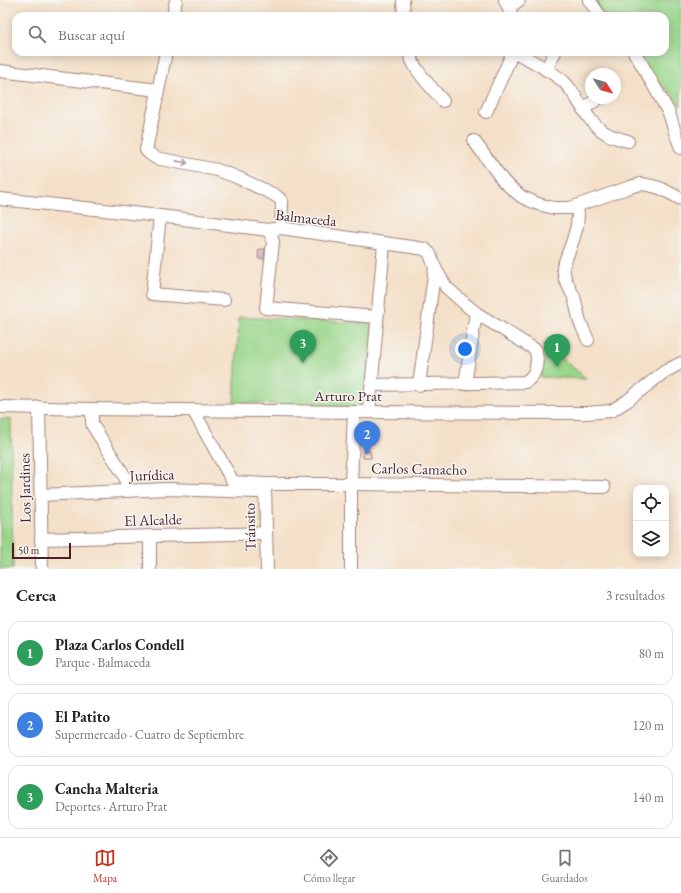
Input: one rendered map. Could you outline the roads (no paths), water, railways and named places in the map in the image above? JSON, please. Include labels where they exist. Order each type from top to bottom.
[{"type":"street","points":[[174,12],[176,0]]},
{"type":"street","points":[[404,0],[404,12]]},
{"type":"street","points":[[508,8],[519,0]]},
{"type":"street","points":[[589,0],[597,12]]},
{"type":"street","points":[[165,56],[146,150],[156,158],[221,171],[273,194],[282,202],[281,228]]},
{"type":"street","points":[[410,56],[415,66],[443,101]]},
{"type":"street","points":[[486,112],[511,56]]},
{"type":"street","points":[[523,56],[559,78],[566,84],[594,124],[609,135],[628,141]]},
{"type":"street","points":[[546,70],[553,56]]},
{"type":"street","points":[[637,56],[669,113],[681,148]]},
{"type":"street","points":[[0,71],[158,90]]},
{"type":"street","points":[[584,110],[592,104]]},
{"type":"street","points":[[474,141],[504,182],[522,197],[538,204],[554,208],[570,208],[641,184],[660,188],[681,199]]},
{"type":"street","name":"Balmaceda","points":[[0,199],[160,216],[268,230],[281,228],[425,249],[430,254],[435,268],[446,287],[476,313],[536,350],[537,358],[534,374],[525,382],[465,384]]},
{"type":"street","points":[[577,206],[577,226],[563,267],[565,279],[574,297],[580,322],[588,340]]},
{"type":"street","points":[[160,216],[152,294],[224,300]]},
{"type":"street","points":[[268,230],[273,242],[266,308],[377,318]]},
{"type":"street","points":[[369,412],[384,244]]},
{"type":"street","points":[[419,384],[435,268]]},
{"type":"street","points":[[372,385],[465,384],[476,313]]},
{"type":"street","name":"Arturo Prat","points":[[0,407],[354,412],[586,413],[611,411],[627,401],[664,372],[681,363]]},
{"type":"street","name":"Los Jardines","points":[[39,407],[42,569]]},
{"type":"street","points":[[92,409],[93,426],[124,475],[127,492]]},
{"type":"street","name":"Tránsito","points":[[193,410],[233,482]]},
{"type":"street","points":[[351,569],[354,412]]},
{"type":"street","name":"Carlos Camacho","points":[[233,482],[265,488],[352,484],[604,487]]},
{"type":"street","name":"Jurídica","points":[[41,495],[265,488]]},
{"type":"street","name":"Tránsito","points":[[265,488],[267,569]]},
{"type":"street","name":"El Alcalde","points":[[41,539],[266,533]]},
{"type":"street","points":[[150,536],[150,569]]},
{"type":"place","name":"Cancha Malteria","points":[[303,363]]},
{"type":"place","name":"Plaza Carlos Condell","points":[[557,367]]},
{"type":"place","name":"El Patito","points":[[367,454]]}]
